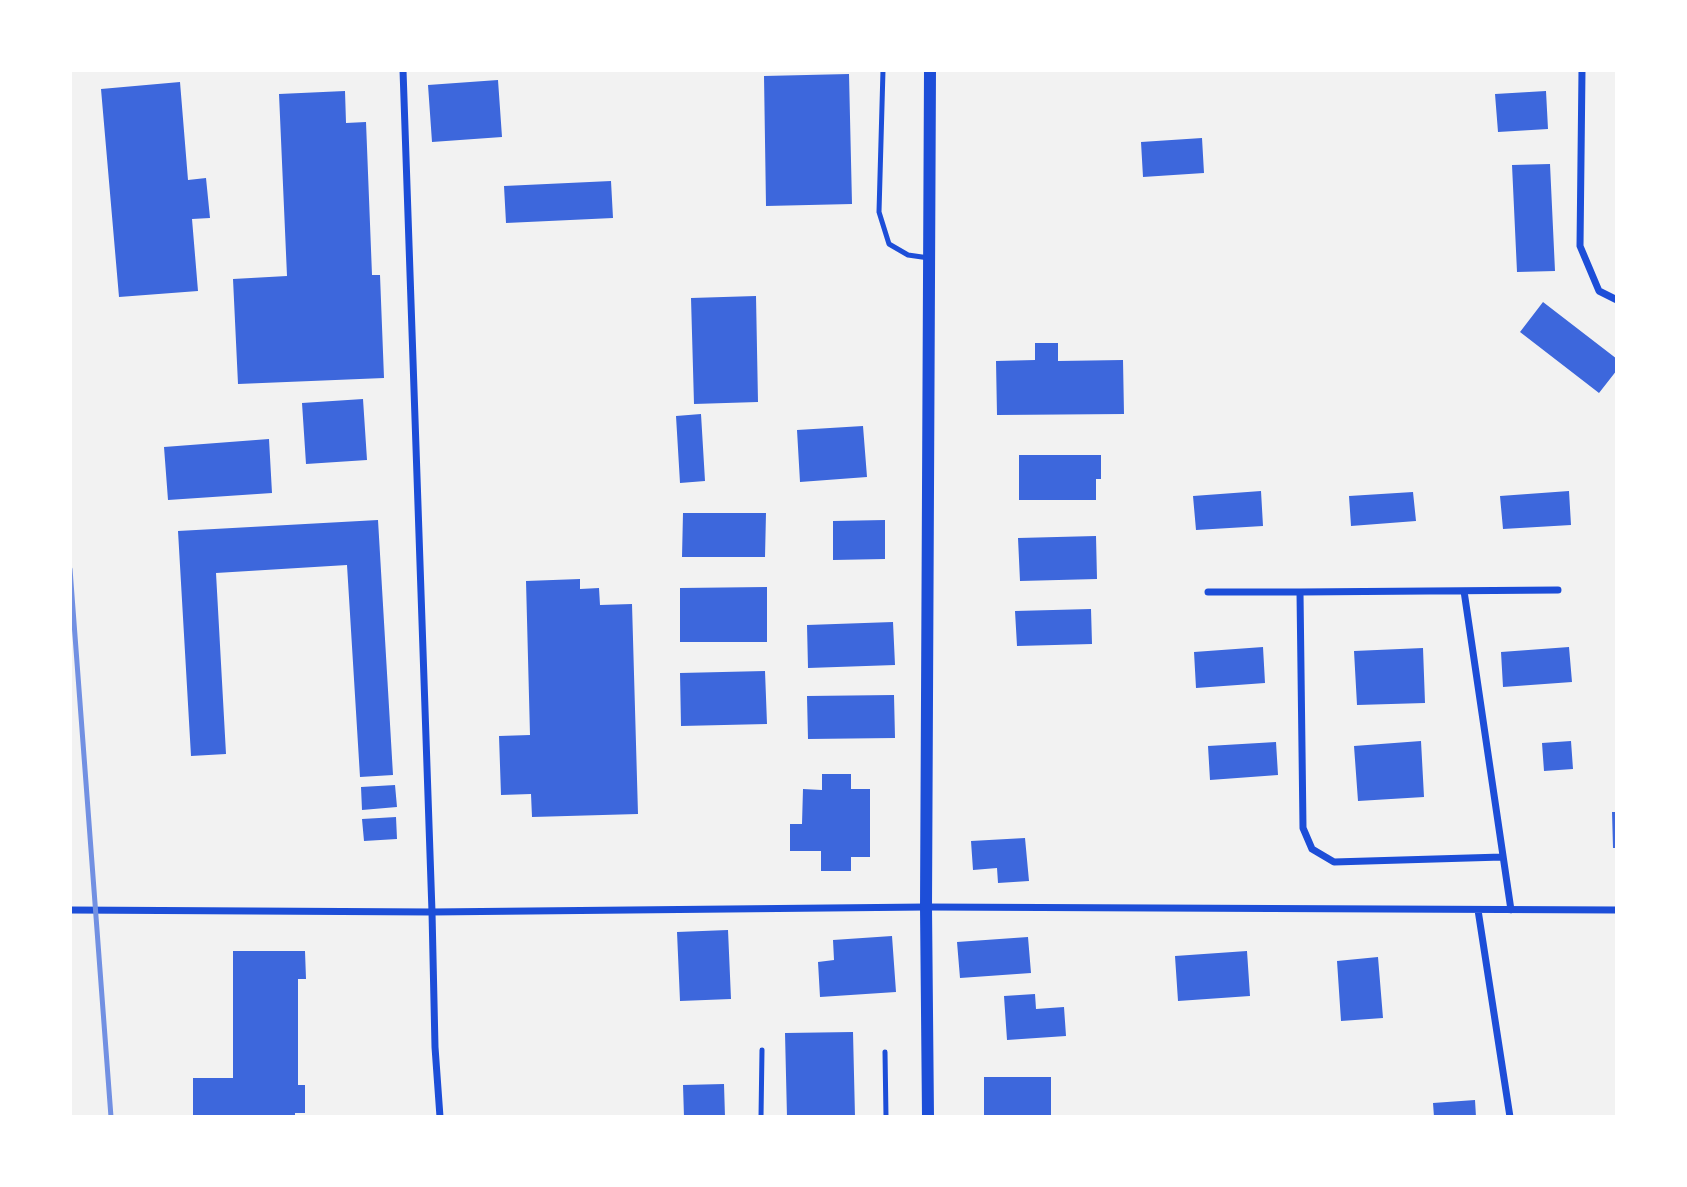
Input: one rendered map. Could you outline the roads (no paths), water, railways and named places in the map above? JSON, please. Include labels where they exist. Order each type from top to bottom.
[{"type":"street","points":[[403,70],[435,1047],[440,1117]]},
{"type":"street","points":[[928,1117],[926,907],[930,70]]},
{"type":"street","points":[[1582,70],[1580,246],[1599,291],[1617,300]]},
{"type":"street","points":[[1208,592],[1558,590]]},
{"type":"street","points":[[1464,591],[1511,910]]},
{"type":"street","points":[[1300,593],[1303,828],[1312,849],[1334,862],[1502,857]]},
{"type":"street","points":[[70,910],[432,912],[926,907],[1617,909]]},
{"type":"street","points":[[1478,910],[1510,1117]]},
{"type":"lane","points":[[883,70],[879,212],[890,244],[908,256],[929,258]]},
{"type":"lane","points":[[761,1117],[762,1050]]},
{"type":"lane","points":[[885,1052],[886,1117]]},
{"type":"railway","points":[[70,569],[111,1117]]}]
